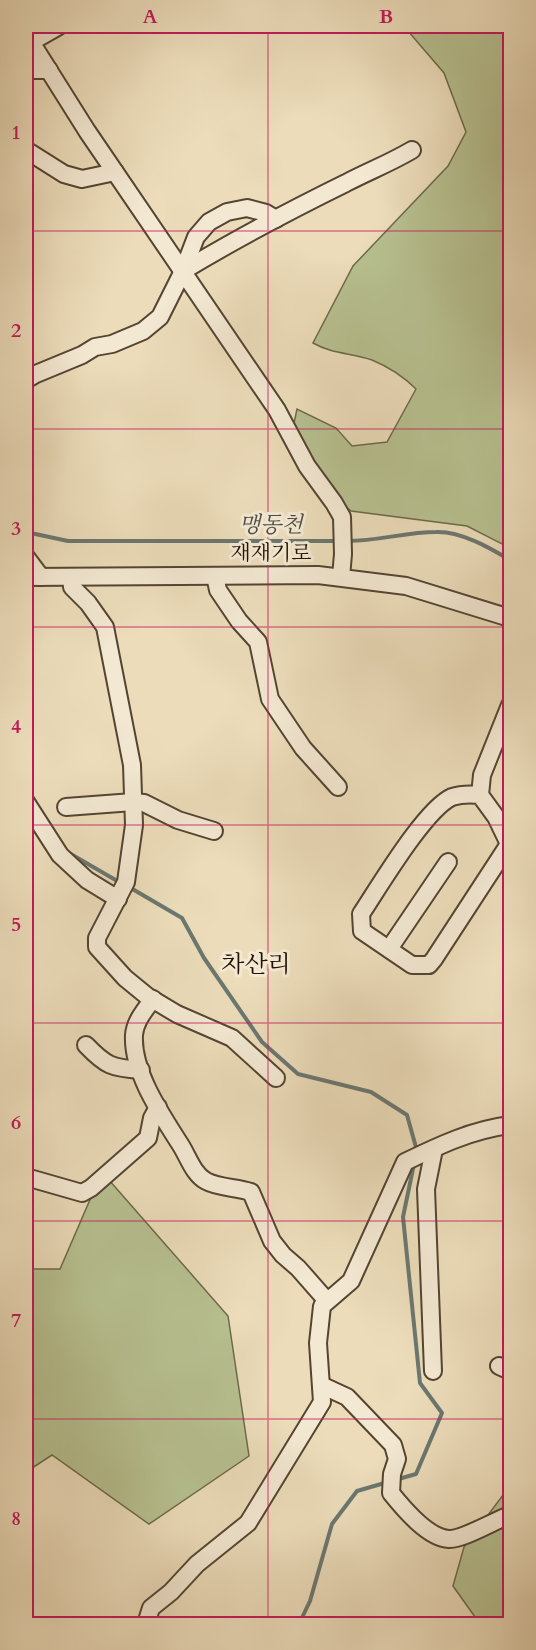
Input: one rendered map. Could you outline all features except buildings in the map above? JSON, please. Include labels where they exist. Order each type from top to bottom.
[{"type":"street","points":[[59,26],[28,38],[277,410],[307,466],[334,503],[342,517],[341,578]]},
{"type":"street","points":[[26,68],[49,70]]},
{"type":"street","points":[[26,150],[63,174],[73,177],[82,179],[116,172]]},
{"type":"street","points":[[183,271],[224,246],[412,150]]},
{"type":"street","points":[[26,380],[82,356],[95,347],[112,344],[143,331],[160,317],[183,271],[196,237],[209,222],[227,212],[247,208],[266,213],[276,219]]},
{"type":"street","points":[[26,557],[33,577]]},
{"type":"street","name":"재재기로","points":[[33,577],[318,574],[405,586],[510,618]]},
{"type":"street","points":[[215,576],[218,590],[239,621],[258,642],[270,699],[303,748],[338,787]]},
{"type":"street","points":[[71,577],[72,587],[88,603],[105,627],[132,765],[134,825],[122,892],[97,938],[97,947],[125,978],[153,999],[177,1014],[232,1038],[276,1078]]},
{"type":"street","points":[[88,603],[102,577]]},
{"type":"street","points":[[480,795],[469,794],[451,798],[425,819],[361,915],[362,931],[412,964],[429,965],[509,844],[496,818],[480,795],[483,775],[510,705]]},
{"type":"street","points":[[26,802],[60,855],[87,880],[122,892]]},
{"type":"street","points":[[66,807],[144,803],[178,820],[214,831]]},
{"type":"street","points":[[389,949],[448,862]]},
{"type":"street","points":[[153,999],[136,1023],[134,1036],[136,1057],[158,1107],[197,1174],[217,1185],[237,1187],[250,1192],[257,1203],[272,1241],[327,1301]]},
{"type":"street","points":[[86,1045],[99,1059],[116,1068],[141,1070]]},
{"type":"street","points":[[26,1177],[82,1193],[91,1188],[148,1138],[152,1118],[158,1107]]},
{"type":"street","points":[[146,1624],[151,1608],[171,1592],[197,1564],[248,1523],[322,1402],[318,1343],[322,1306],[351,1281],[405,1162],[485,1128],[510,1125]]},
{"type":"street","points":[[429,1151],[426,1189],[433,1371]]},
{"type":"street","points":[[321,1385],[347,1397],[393,1445],[397,1459],[391,1493],[407,1512],[434,1534],[450,1539],[510,1515]]},
{"type":"green space","points":[[401,26],[510,26],[510,548],[467,526],[351,511],[323,488],[293,428],[297,409],[336,428],[352,446],[387,442],[416,389],[401,376],[378,363],[313,343],[353,266],[448,166],[466,132],[444,73]]},
{"type":"green space","points":[[102,1172],[228,1316],[249,1456],[149,1524],[52,1455],[26,1472],[26,1269],[60,1269]]},
{"type":"green space","points":[[503,1495],[510,1501],[510,1624],[480,1624],[453,1586],[464,1547]]},
{"type":"waterway","name":"맹동천","points":[[26,532],[68,541],[337,541]]},
{"type":"waterway","name":"맹동천","points":[[347,541],[425,532],[446,532],[475,541],[510,560]]},
{"type":"waterway","points":[[26,787],[33,799]]},
{"type":"waterway","points":[[69,853],[119,882]]},
{"type":"waterway","points":[[129,887],[182,918],[204,958],[262,1042],[298,1074],[371,1092],[407,1115],[417,1151]]},
{"type":"waterway","points":[[395,1480],[416,1474],[442,1413],[420,1383],[403,1217],[414,1164]]},
{"type":"waterway","points":[[299,1624],[310,1601],[332,1524],[357,1491],[388,1482]]},
{"type":"district","name":"차산리","points":[[256,964]]}]
